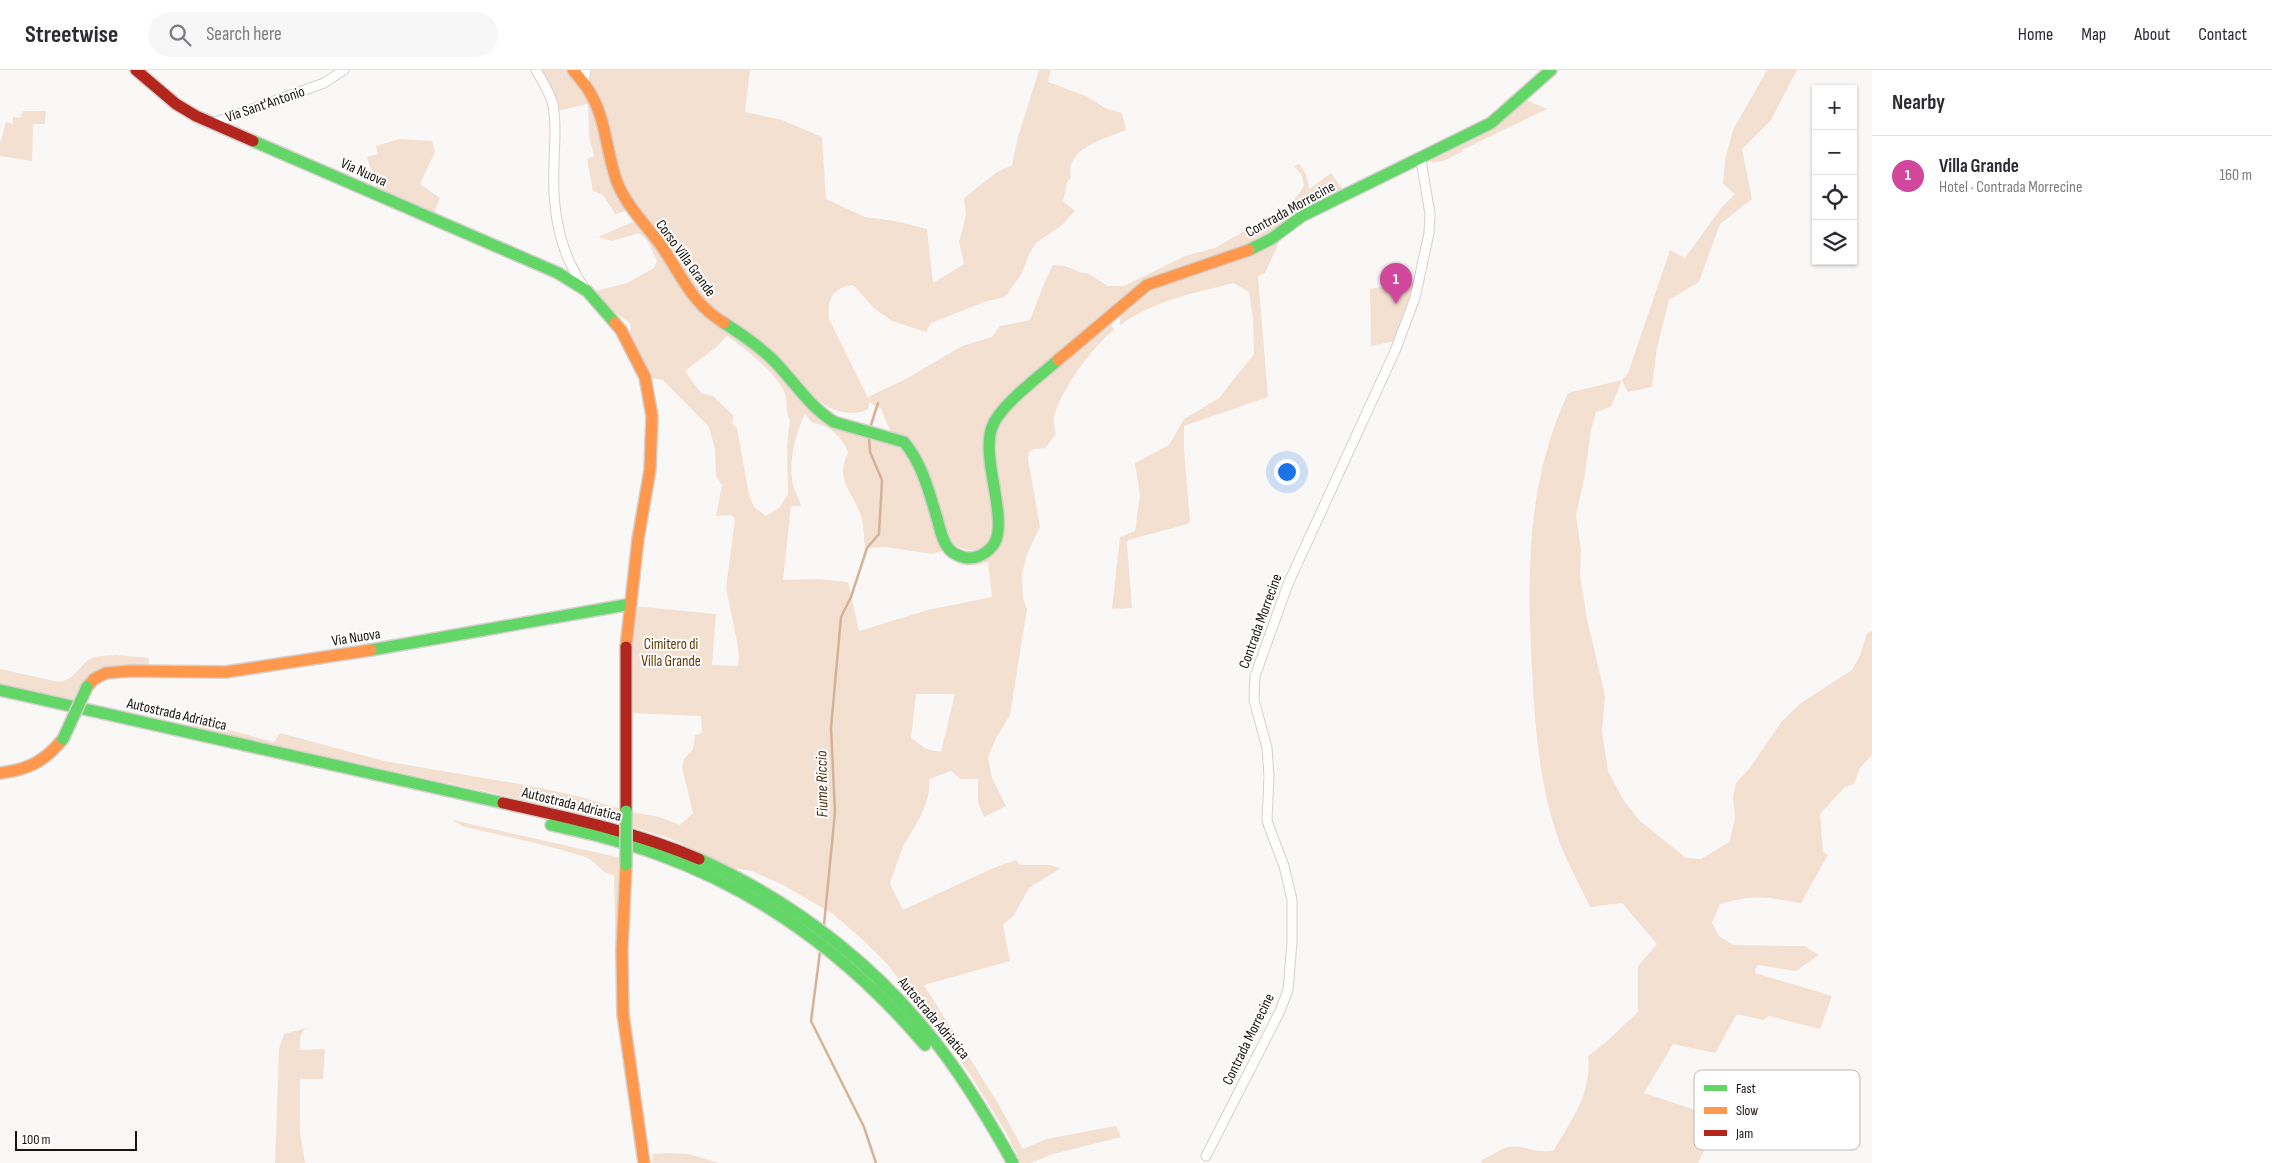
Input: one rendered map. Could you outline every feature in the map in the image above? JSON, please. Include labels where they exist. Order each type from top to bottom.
[{"type":"main road","name":"Via Nuova","points":[[136,70],[176,104],[212,123],[558,273],[587,291],[606,310],[625,337],[645,377],[650,399],[653,435],[650,470],[638,539],[626,651],[626,865],[621,962],[625,1038],[643,1142],[644,1163]]},
{"type":"main road","name":"Corso Villa Grande","points":[[572,70],[585,76],[601,113],[613,169],[632,211],[661,247],[700,306],[761,349],[779,366],[814,408],[834,422]]},
{"type":"main road","name":"Contrada Morrecine","points":[[834,422],[890,436],[904,442],[911,450],[926,482],[943,540],[950,551],[966,558],[981,556],[991,549],[996,541],[998,524],[990,446],[992,428],[997,419],[1018,395],[1147,285],[1240,254],[1270,238],[1302,216],[1421,160],[1491,124],[1551,70]]},
{"type":"main road","name":"Via Nuova","points":[[0,773],[23,771],[38,764],[53,752],[63,739],[87,687],[94,679],[106,673],[130,670],[226,672],[410,644],[631,604]]},
{"type":"main road","name":"Autostrada Adriatica","points":[[0,690],[584,821],[656,842],[700,866],[750,897],[816,941],[859,975],[920,1030],[1001,1156],[1013,1163]]},
{"type":"main road","name":"Autostrada Adriatica","points":[[0,702],[585,833],[700,866]]},
{"type":"street","name":"Via Sant'Antonio","points":[[212,123],[324,83],[344,70]]},
{"type":"street","name":"Via Nuova","points":[[536,70],[553,105],[555,134],[554,196],[561,238],[575,275],[587,291]]},
{"type":"street","name":"Contrada Morrecine","points":[[1206,1156],[1280,1011],[1288,990],[1292,942],[1292,900],[1284,866],[1267,821],[1269,792],[1267,748],[1254,700],[1255,676],[1288,584],[1395,351],[1415,298],[1429,233],[1430,214],[1421,160]]},
{"type":"green space","points":[[538,70],[564,70],[582,89],[592,70],[750,70],[745,112],[782,120],[822,137],[826,199],[865,217],[895,221],[927,229],[933,283],[964,264],[959,242],[966,214],[964,198],[997,172],[1012,165],[1018,137],[1039,70],[1051,70],[1048,82],[1086,96],[1105,108],[1122,113],[1126,130],[1088,146],[1074,159],[1070,168],[1071,178],[1067,182],[1063,201],[1075,211],[1062,225],[1036,243],[1029,254],[1022,273],[1005,297],[984,302],[931,323],[926,332],[892,321],[876,310],[853,285],[840,289],[832,296],[829,306],[829,319],[868,398],[906,379],[962,346],[992,337],[1000,326],[1030,320],[1053,265],[1065,266],[1082,273],[1087,273],[1108,286],[1124,286],[1185,256],[1215,248],[1258,223],[1260,227],[1273,218],[1296,198],[1304,185],[1301,174],[1294,166],[1299,164],[1306,174],[1309,189],[1331,173],[1344,191],[1253,245],[1153,279],[997,412],[990,539],[982,548],[972,550],[951,543],[928,478],[890,433],[881,409],[869,402],[868,409],[848,413],[833,409],[822,403],[777,359],[710,309],[700,298],[637,208],[615,214],[603,195],[593,191],[587,159],[594,156],[589,136],[588,104],[557,111]]},
{"type":"green space","points":[[1767,70],[1797,70],[1771,120],[1742,149],[1752,199],[1720,224],[1699,282],[1669,300],[1657,348],[1652,387],[1628,392],[1622,380],[1628,373],[1670,250],[1685,258],[1721,208],[1735,194],[1723,184],[1725,160],[1733,130]]},
{"type":"green space","points":[[1526,100],[1547,109],[1443,161],[1432,163],[1430,159]]},
{"type":"green space","points":[[23,111],[46,111],[45,124],[33,124],[32,161],[0,156],[0,144],[6,122],[13,124],[13,117],[20,118]]},
{"type":"green space","points":[[399,139],[432,141],[435,152],[420,184],[440,198],[433,217],[378,192],[367,157],[378,154],[376,146]]},
{"type":"green space","name":"Cimitero di Villa Grande","points":[[635,221],[648,236],[695,304],[758,351],[808,408],[888,439],[909,452],[951,555],[993,552],[995,436],[1006,408],[1110,320],[1114,330],[1087,358],[1062,396],[1054,418],[1056,434],[1045,448],[1034,449],[1029,452],[1028,459],[1040,527],[1027,554],[1022,574],[1023,599],[1027,609],[1010,715],[996,738],[988,757],[992,778],[1006,806],[984,817],[978,802],[978,779],[961,779],[951,771],[929,779],[928,797],[925,806],[903,847],[890,884],[903,910],[991,869],[1016,860],[1020,865],[1049,865],[1061,868],[1029,888],[1014,915],[1003,925],[1010,961],[924,985],[999,1105],[1023,1149],[1046,1139],[1116,1126],[1121,1137],[1053,1154],[1031,1163],[1021,1163],[1007,1134],[971,1076],[932,1021],[887,964],[833,914],[785,886],[752,871],[733,868],[669,838],[597,816],[193,727],[195,721],[274,742],[280,733],[384,761],[537,787],[581,797],[631,812],[660,817],[680,825],[693,813],[682,767],[684,759],[693,749],[695,735],[702,733],[701,716],[629,713],[633,606],[716,614],[712,665],[738,666],[738,646],[726,588],[735,519],[731,515],[716,516],[722,485],[716,476],[715,449],[709,427],[663,380],[650,378],[629,336],[631,328],[629,322],[612,311],[595,291],[627,283],[654,268],[657,260],[647,240],[639,233],[612,241],[598,237]],"holes":[[[727,336],[751,354],[776,378],[786,397],[790,420],[787,445],[788,494],[780,507],[766,516],[754,507],[749,495],[737,428],[732,423],[734,416],[713,396],[701,393],[685,371],[715,348]],[[805,414],[813,423],[834,432],[847,449],[848,453],[843,472],[862,520],[865,548],[886,547],[932,554],[946,550],[954,560],[964,565],[969,566],[988,562],[992,597],[928,610],[859,631],[848,582],[817,579],[783,580],[791,506],[801,506],[791,472],[794,446]],[[916,694],[955,694],[941,752],[926,749],[911,738]]]},
{"type":"green space","points":[[1282,236],[1265,273],[1258,276],[1268,397],[1184,426],[1184,450],[1190,520],[1188,524],[1128,540],[1132,608],[1112,609],[1120,537],[1135,531],[1140,495],[1135,463],[1169,445],[1184,419],[1219,398],[1254,354],[1253,320],[1249,292],[1234,283],[1161,303],[1120,325],[1119,314],[1162,284]]},
{"type":"green space","points":[[1415,281],[1395,341],[1371,346],[1370,289]]},
{"type":"green space","points":[[1622,380],[1611,407],[1596,412],[1591,430],[1585,474],[1576,516],[1581,550],[1580,575],[1587,619],[1605,696],[1602,731],[1608,771],[1624,801],[1639,820],[1686,858],[1701,859],[1729,842],[1735,818],[1733,797],[1736,783],[1749,769],[1782,721],[1801,703],[1852,670],[1860,656],[1867,633],[1872,631],[1872,755],[1860,768],[1854,784],[1845,787],[1820,814],[1823,852],[1828,855],[1801,903],[1760,898],[1732,901],[1720,904],[1712,923],[1719,936],[1733,945],[1804,946],[1819,955],[1796,971],[1757,965],[1755,973],[1832,996],[1820,1029],[1769,1016],[1763,1020],[1737,1014],[1715,1053],[1673,1044],[1644,1093],[1694,1109],[1694,1150],[1704,1150],[1698,1163],[1481,1163],[1483,1159],[1508,1147],[1514,1146],[1542,1151],[1554,1150],[1574,1116],[1584,1094],[1587,1082],[1588,1056],[1638,1012],[1638,966],[1657,944],[1622,903],[1590,907],[1557,835],[1542,774],[1536,733],[1530,635],[1532,529],[1544,461],[1554,427],[1568,393]]},
{"type":"green space","points":[[116,655],[149,658],[148,667],[110,668],[73,703],[0,686],[0,669],[59,682],[70,678],[90,659],[98,656]]},
{"type":"green space","points":[[453,820],[621,858],[616,980],[614,875],[606,872],[585,857],[462,826]]},
{"type":"green space","points":[[306,1028],[301,1035],[300,1050],[325,1049],[323,1079],[300,1079],[300,1131],[305,1163],[275,1163],[279,1049],[284,1034]]},
{"type":"green space","points":[[653,1154],[689,1154],[719,1163],[652,1163]]},
{"type":"waterway","name":"Fiume Riccio","points":[[870,428],[878,403]]},
{"type":"waterway","name":"Fiume Riccio","points":[[824,925],[835,812],[831,728],[841,617],[851,597],[867,548],[879,534],[882,480],[870,452],[869,436]]},
{"type":"waterway","name":"Fiume Riccio","points":[[820,952],[811,1021],[864,1127],[876,1163]]},
{"type":"traffic: fast","points":[[1249,250],[1271,239],[1302,216],[1491,123],[1551,70]]},
{"type":"traffic: fast","points":[[253,141],[558,273],[587,291],[615,323]]},
{"type":"traffic: fast","points":[[724,323],[764,352],[810,402],[834,422],[904,442],[916,459],[924,478],[941,535],[953,553],[967,558],[977,557],[985,553],[996,540],[998,515],[989,453],[989,439],[996,418],[1031,382],[1058,360]]},
{"type":"traffic: fast","points":[[371,650],[631,604]]},
{"type":"traffic: fast","points":[[63,739],[87,687]]},
{"type":"traffic: fast","points":[[0,690],[503,803]]},
{"type":"traffic: fast","points":[[626,811],[626,865]]},
{"type":"traffic: fast","points":[[551,825],[618,841],[657,854],[733,888],[769,909],[837,957],[868,985],[925,1045]]},
{"type":"traffic: fast","points":[[699,859],[736,877],[806,919],[870,971],[926,1030],[951,1063],[984,1112],[1013,1163]]},
{"type":"traffic: slow","points":[[573,70],[589,90],[597,108],[604,128],[617,182],[625,199],[660,244],[695,297],[712,315],[724,323]]},
{"type":"traffic: slow","points":[[1058,360],[1147,285],[1249,250]]},
{"type":"traffic: slow","points":[[615,323],[621,330],[645,377],[652,416],[650,470],[638,539],[626,647]]},
{"type":"traffic: slow","points":[[87,687],[94,679],[106,673],[129,671],[226,672],[371,650]]},
{"type":"traffic: slow","points":[[0,773],[19,770],[43,759],[63,739]]},
{"type":"traffic: slow","points":[[626,865],[622,950],[623,1014],[644,1163]]},
{"type":"traffic: jam","points":[[136,70],[176,104],[196,116],[253,141]]},
{"type":"traffic: jam","points":[[626,647],[626,811]]},
{"type":"traffic: jam","points":[[503,803],[627,833],[699,859]]},
{"type":"place","name":"Villa Grande","points":[[1396,304]]}]
